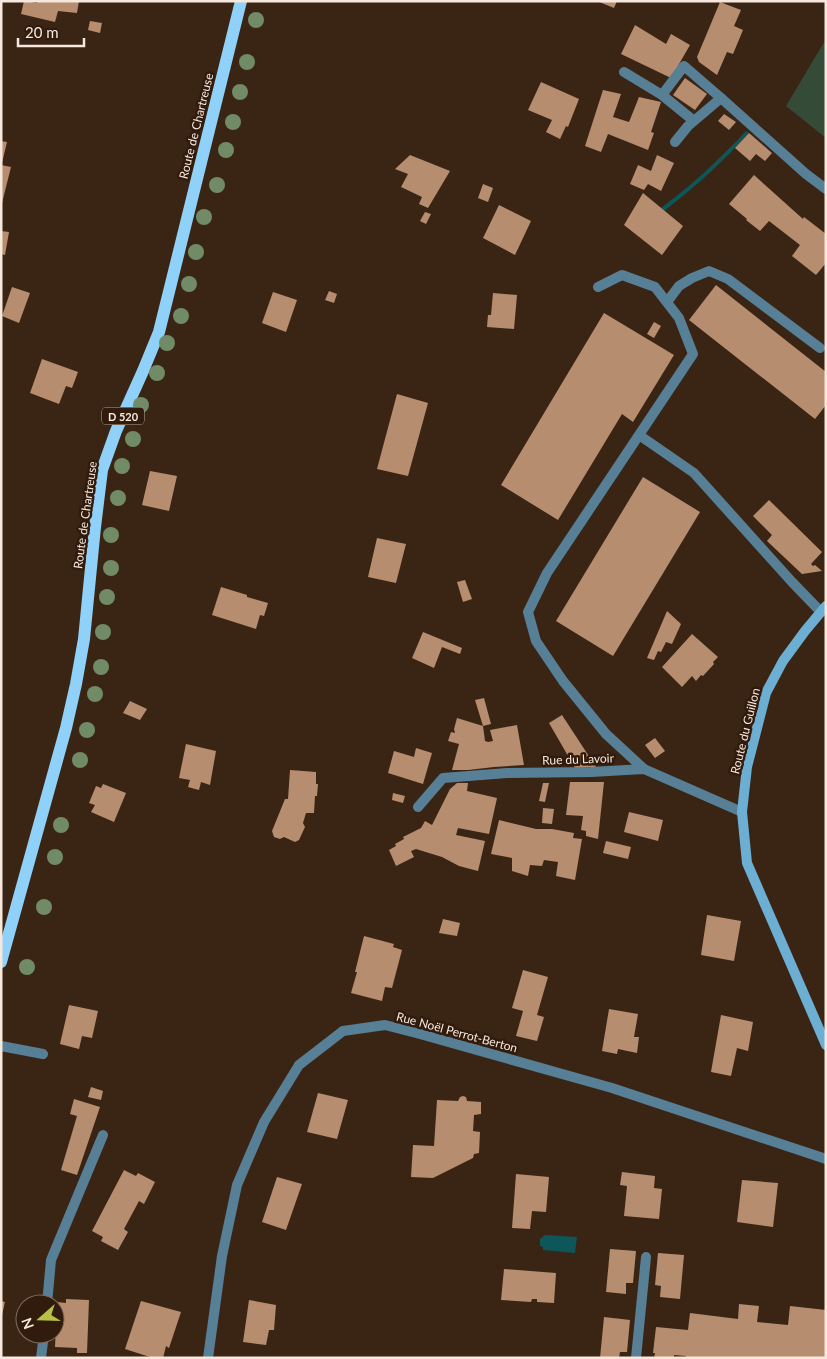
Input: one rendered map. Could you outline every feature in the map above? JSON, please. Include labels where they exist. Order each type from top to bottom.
[{"type":"main road","name":"Route de Chartreuse","points":[[1,962],[37,838],[76,684],[84,639],[102,470],[116,431],[159,332],[241,1]]},
{"type":"street","points":[[662,95],[684,66],[806,174],[826,189]]},
{"type":"street","points":[[624,72],[662,95],[694,121]]},
{"type":"street","points":[[675,142],[688,126],[721,98]]},
{"type":"street","points":[[667,302],[679,286],[709,271],[728,279],[820,348]]},
{"type":"street","points":[[598,287],[622,274],[655,287],[679,318],[692,354],[547,573],[528,612],[536,641],[563,681],[606,734],[644,769]]},
{"type":"street","points":[[639,435],[694,473],[786,575],[824,609]]},
{"type":"street","name":"Route du Guillon","points":[[824,609],[783,661],[766,693],[747,767],[742,812],[747,863],[826,1046]]},
{"type":"street","name":"Rue du Lavoir","points":[[418,807],[443,778],[507,773],[644,769],[742,812]]},
{"type":"street","name":"Rue Noël Perrot-Berton","points":[[208,1358],[222,1256],[237,1184],[264,1122],[299,1065],[343,1031],[385,1026],[420,1034],[612,1088],[826,1159]]},
{"type":"street","points":[[1,1046],[43,1054]]},
{"type":"street","points":[[48,1294],[51,1260],[103,1135]]},
{"type":"street","points":[[636,1358],[646,1257]]},
{"type":"street","points":[[41,1358],[43,1344]]},
{"type":"green space","points":[[826,39],[826,138],[786,106]]},
{"type":"water","points":[[746,131],[749,133],[708,174],[664,211],[661,208],[726,152]]},
{"type":"water","points":[[545,1235],[577,1237],[575,1253],[543,1250],[543,1247],[540,1246],[540,1239]]},
{"type":"building","points":[[24,1],[37,3],[37,1],[79,1],[77,13],[58,11],[55,22],[21,14]]},
{"type":"building","points":[[597,1],[617,1],[614,8]]},
{"type":"building","points":[[720,2],[741,10],[734,26],[743,30],[733,54],[727,52],[717,75],[699,62],[697,57]]},
{"type":"building","points":[[90,21],[102,23],[100,33],[88,30]]},
{"type":"building","points":[[635,25],[666,44],[671,34],[690,45],[671,78],[621,54]]},
{"type":"building","points":[[685,78],[707,94],[695,110],[673,95]]},
{"type":"building","points":[[541,82],[579,99],[568,127],[566,126],[560,139],[546,132],[552,120],[528,110]]},
{"type":"building","points":[[603,90],[621,94],[613,117],[629,122],[639,97],[661,102],[651,132],[654,133],[648,150],[608,134],[601,152],[585,146]]},
{"type":"building","points":[[724,114],[736,122],[729,130],[718,121]]},
{"type":"building","points":[[749,133],[772,153],[765,161],[756,154],[750,161],[735,148]]},
{"type":"building","points":[[1,141],[7,142],[2,163],[1,162]]},
{"type":"building","points":[[410,155],[450,171],[428,208],[419,204],[422,197],[401,187],[408,174],[395,169]]},
{"type":"building","points":[[657,155],[674,163],[661,191],[648,184],[644,190],[630,184],[638,165],[651,171]]},
{"type":"building","points":[[1,165],[11,167],[2,203],[1,203]]},
{"type":"building","points":[[754,175],[803,219],[804,217],[826,234],[826,263],[816,275],[792,256],[800,245],[769,221],[760,231],[729,204]]},
{"type":"building","points":[[483,184],[493,188],[488,202],[478,198]]},
{"type":"building","points":[[643,193],[683,226],[662,255],[624,225]]},
{"type":"building","points":[[499,205],[531,221],[515,255],[483,238]]},
{"type":"building","points":[[425,212],[431,214],[426,224],[420,221]]},
{"type":"building","points":[[1,231],[9,232],[5,255],[1,254]]},
{"type":"building","points":[[716,285],[826,372],[826,405],[815,419],[689,320]]},
{"type":"building","points":[[12,287],[30,293],[19,323],[2,316]]},
{"type":"building","points":[[329,291],[337,294],[334,303],[325,300]]},
{"type":"building","points":[[273,292],[297,300],[286,332],[262,323]]},
{"type":"building","points":[[493,293],[517,295],[514,329],[487,327],[488,315],[491,315]]},
{"type":"building","points":[[604,313],[674,355],[633,422],[622,414],[558,520],[501,485]]},
{"type":"building","points":[[654,322],[661,326],[654,338],[647,334]]},
{"type":"building","points":[[42,359],[78,372],[72,388],[66,386],[59,404],[30,393]]},
{"type":"building","points":[[397,394],[428,403],[408,476],[377,469]]},
{"type":"building","points":[[150,471],[177,476],[169,511],[142,505]]},
{"type":"building","points":[[643,477],[700,512],[613,656],[556,621]]},
{"type":"building","points":[[769,500],[822,552],[811,564],[822,571],[802,574],[767,541],[772,535],[753,516]]},
{"type":"building","points":[[377,538],[406,544],[396,583],[368,577]]},
{"type":"building","points":[[465,580],[472,599],[463,602],[457,582]]},
{"type":"building","points":[[221,587],[268,603],[264,616],[260,615],[256,629],[212,615]]},
{"type":"building","points":[[667,611],[681,624],[672,644],[666,642],[661,652],[658,651],[654,660],[647,658]]},
{"type":"building","points":[[423,632],[462,648],[460,654],[442,647],[434,668],[412,658]]},
{"type":"building","points":[[692,634],[718,657],[703,676],[701,675],[696,681],[692,676],[682,687],[662,667]]},
{"type":"building","points":[[484,698],[491,724],[483,726],[475,700]]},
{"type":"building","points":[[130,701],[147,709],[140,720],[123,713]]},
{"type":"building","points":[[562,715],[596,767],[575,768],[549,723]]},
{"type":"building","points":[[457,718],[483,726],[485,741],[488,742],[493,741],[490,730],[517,725],[524,765],[452,770],[459,744],[448,741],[451,732],[455,733],[454,729]]},
{"type":"building","points":[[655,738],[665,751],[655,758],[645,745]]},
{"type":"building","points":[[186,744],[216,751],[210,785],[201,782],[199,790],[188,787],[190,780],[179,778]]},
{"type":"building","points":[[416,748],[432,753],[423,784],[388,773],[394,751],[414,757]]},
{"type":"building","points":[[290,770],[316,772],[316,784],[318,784],[314,813],[306,813],[303,823],[305,827],[299,840],[295,842],[284,837],[280,839],[274,837],[272,831],[285,799],[288,799]]},
{"type":"building","points":[[570,782],[604,782],[598,839],[586,836],[586,831],[581,830],[583,816],[566,815]]},
{"type":"building","points":[[457,783],[468,783],[467,791],[497,798],[489,834],[458,828],[456,835],[485,841],[478,871],[459,866],[442,857],[416,849],[411,851],[414,857],[396,866],[389,850],[404,839],[403,837],[421,828],[425,821],[432,825],[450,789]]},
{"type":"building","points":[[543,783],[549,783],[545,802],[539,801]]},
{"type":"building","points":[[103,784],[126,793],[114,822],[91,812],[95,805],[89,803],[96,786],[101,788]]},
{"type":"building","points":[[393,793],[405,796],[403,803],[392,800]]},
{"type":"building","points":[[543,808],[554,809],[552,824],[542,823]]},
{"type":"building","points":[[629,812],[663,820],[658,841],[624,832]]},
{"type":"building","points":[[499,820],[536,829],[552,829],[574,833],[573,838],[582,839],[575,880],[556,876],[558,862],[544,860],[542,866],[530,865],[528,876],[512,871],[512,858],[491,854]]},
{"type":"building","points":[[606,841],[631,847],[628,859],[603,853]]},
{"type":"building","points":[[707,915],[741,921],[734,961],[701,955]]},
{"type":"building","points":[[443,919],[460,923],[457,936],[439,933]]},
{"type":"building","points":[[364,936],[394,944],[393,947],[402,950],[392,988],[385,987],[382,1001],[351,993]]},
{"type":"building","points":[[523,970],[548,977],[537,1015],[544,1017],[537,1041],[516,1036],[523,1011],[512,1008]]},
{"type":"building","points":[[69,1005],[98,1011],[92,1038],[82,1036],[79,1049],[60,1044]]},
{"type":"building","points":[[609,1009],[638,1014],[634,1037],[639,1037],[637,1053],[618,1049],[617,1054],[602,1051]]},
{"type":"building","points":[[721,1015],[753,1022],[748,1051],[737,1048],[731,1076],[711,1072]]},
{"type":"building","points":[[91,1087],[103,1091],[101,1100],[88,1097]]},
{"type":"building","points":[[318,1093],[348,1100],[337,1139],[307,1132]]},
{"type":"building","points":[[463,1096],[466,1097],[467,1101],[481,1102],[481,1114],[474,1115],[473,1131],[480,1132],[479,1153],[474,1154],[473,1158],[433,1178],[411,1177],[413,1145],[434,1146],[437,1100],[458,1101]]},
{"type":"building","points":[[74,1099],[100,1107],[77,1175],[61,1170],[77,1116],[70,1114]]},
{"type":"building","points":[[124,1170],[136,1176],[138,1173],[155,1182],[144,1204],[139,1201],[124,1229],[128,1232],[118,1250],[101,1241],[103,1237],[92,1231]]},
{"type":"building","points":[[622,1172],[655,1176],[654,1188],[662,1189],[659,1219],[624,1216],[627,1186],[620,1185]]},
{"type":"building","points":[[516,1174],[549,1177],[546,1212],[532,1211],[530,1229],[512,1228]]},
{"type":"building","points":[[277,1177],[302,1184],[286,1230],[262,1222]]},
{"type":"building","points":[[742,1180],[778,1183],[773,1227],[737,1222]]},
{"type":"building","points":[[610,1249],[636,1251],[633,1283],[626,1283],[626,1294],[606,1292]]},
{"type":"building","points":[[658,1253],[684,1255],[680,1299],[660,1297],[661,1286],[655,1285]]},
{"type":"building","points":[[504,1269],[556,1273],[554,1303],[537,1302],[537,1299],[532,1299],[531,1302],[501,1300]]},
{"type":"building","points":[[66,1299],[89,1300],[87,1353],[77,1353],[77,1348],[55,1347],[55,1344],[65,1344]]},
{"type":"building","points":[[249,1300],[276,1305],[274,1330],[269,1330],[266,1345],[243,1342]]},
{"type":"building","points":[[1,1301],[5,1302],[2,1315],[1,1315]]},
{"type":"building","points":[[141,1301],[181,1312],[169,1348],[166,1346],[163,1358],[153,1358],[125,1349]]},
{"type":"building","points":[[739,1304],[759,1306],[757,1322],[788,1325],[790,1306],[826,1310],[826,1358],[685,1358],[686,1356],[674,1355],[674,1358],[654,1358],[656,1327],[688,1330],[690,1313],[738,1319]]},
{"type":"building","points":[[604,1317],[630,1320],[627,1352],[620,1352],[619,1358],[600,1358]]}]
